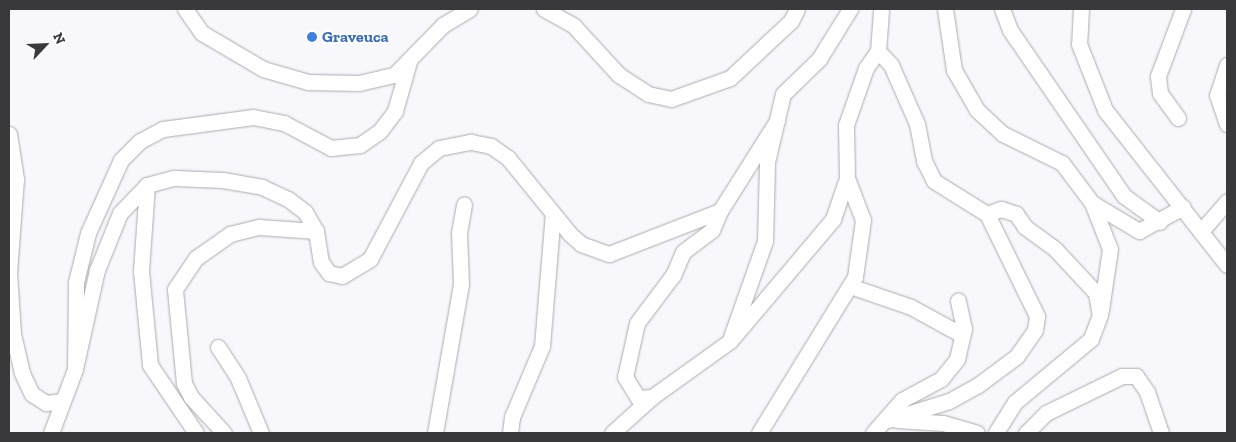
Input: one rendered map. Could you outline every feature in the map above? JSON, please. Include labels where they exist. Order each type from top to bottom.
[{"type":"street","points":[[184,9],[202,33],[233,56],[308,82],[376,80],[394,75],[409,62],[443,25],[470,9]]},
{"type":"street","points":[[544,9],[573,25],[619,75],[648,94],[671,99],[730,78],[790,21],[797,9]]},
{"type":"street","points":[[730,341],[765,241],[767,162],[783,94],[819,58],[850,9]]},
{"type":"street","points":[[888,420],[943,422],[979,433],[998,430],[1015,402],[1091,339],[1100,315],[1110,249],[1092,203],[1062,163],[1003,134],[977,110],[954,70],[945,9]]},
{"type":"street","points":[[1002,9],[1010,30],[1124,196],[1160,222]]},
{"type":"street","points":[[1081,9],[1080,44],[1105,110],[1184,207],[1227,265]]},
{"type":"street","points":[[1178,118],[1160,93],[1158,76],[1183,9]]},
{"type":"street","points":[[759,433],[850,286],[861,252],[863,220],[847,178],[846,125],[866,68],[878,51],[881,11]]},
{"type":"street","points":[[878,51],[891,65],[913,115],[934,180],[987,214],[996,227],[1004,257],[1031,296],[1037,316],[1035,330],[1017,356],[978,385],[949,401],[888,420]]},
{"type":"street","points":[[75,369],[76,282],[88,233],[121,160],[140,141],[163,129],[253,117],[284,123],[331,148],[360,144],[380,131],[395,111],[409,62]]},
{"type":"street","points":[[1227,65],[1217,95],[1227,124]]},
{"type":"street","points":[[652,397],[638,398],[625,377],[637,323],[673,275],[684,252],[712,230],[720,211],[777,121]]},
{"type":"street","points":[[9,134],[16,179],[9,273],[13,334],[22,374],[32,394],[46,403],[64,400]]},
{"type":"street","points":[[52,433],[75,369],[97,270],[120,213],[146,185],[174,178],[262,187],[305,212],[316,231],[321,262],[329,273],[342,276],[355,270],[370,259],[421,163],[439,148],[471,142],[491,146],[508,158],[581,244],[609,254],[720,211]]},
{"type":"street","points":[[612,433],[652,397],[730,341],[833,219],[847,178]]},
{"type":"street","points":[[146,185],[141,271],[150,364],[196,433]]},
{"type":"street","points":[[1202,230],[1227,201]]},
{"type":"street","points":[[1092,203],[1139,231],[1160,222],[1184,207]]},
{"type":"street","points":[[435,433],[461,284],[459,233],[464,204]]},
{"type":"street","points":[[987,214],[1001,209],[1016,214],[1025,227],[1055,249],[1096,293],[1100,315]]},
{"type":"street","points":[[510,433],[512,417],[542,346],[553,213]]},
{"type":"street","points":[[224,433],[190,397],[184,383],[175,289],[196,258],[230,234],[259,227],[316,231]]},
{"type":"street","points":[[850,286],[911,307],[962,335]]},
{"type":"street","points":[[874,433],[888,420],[902,400],[941,379],[957,359],[962,335],[958,301]]},
{"type":"street","points":[[218,347],[238,378],[260,433]]},
{"type":"street","points":[[1026,433],[1046,413],[1122,376],[1136,376],[1147,392],[1161,433]]},
{"type":"place","name":"Graveuca","points":[[312,37]]}]
